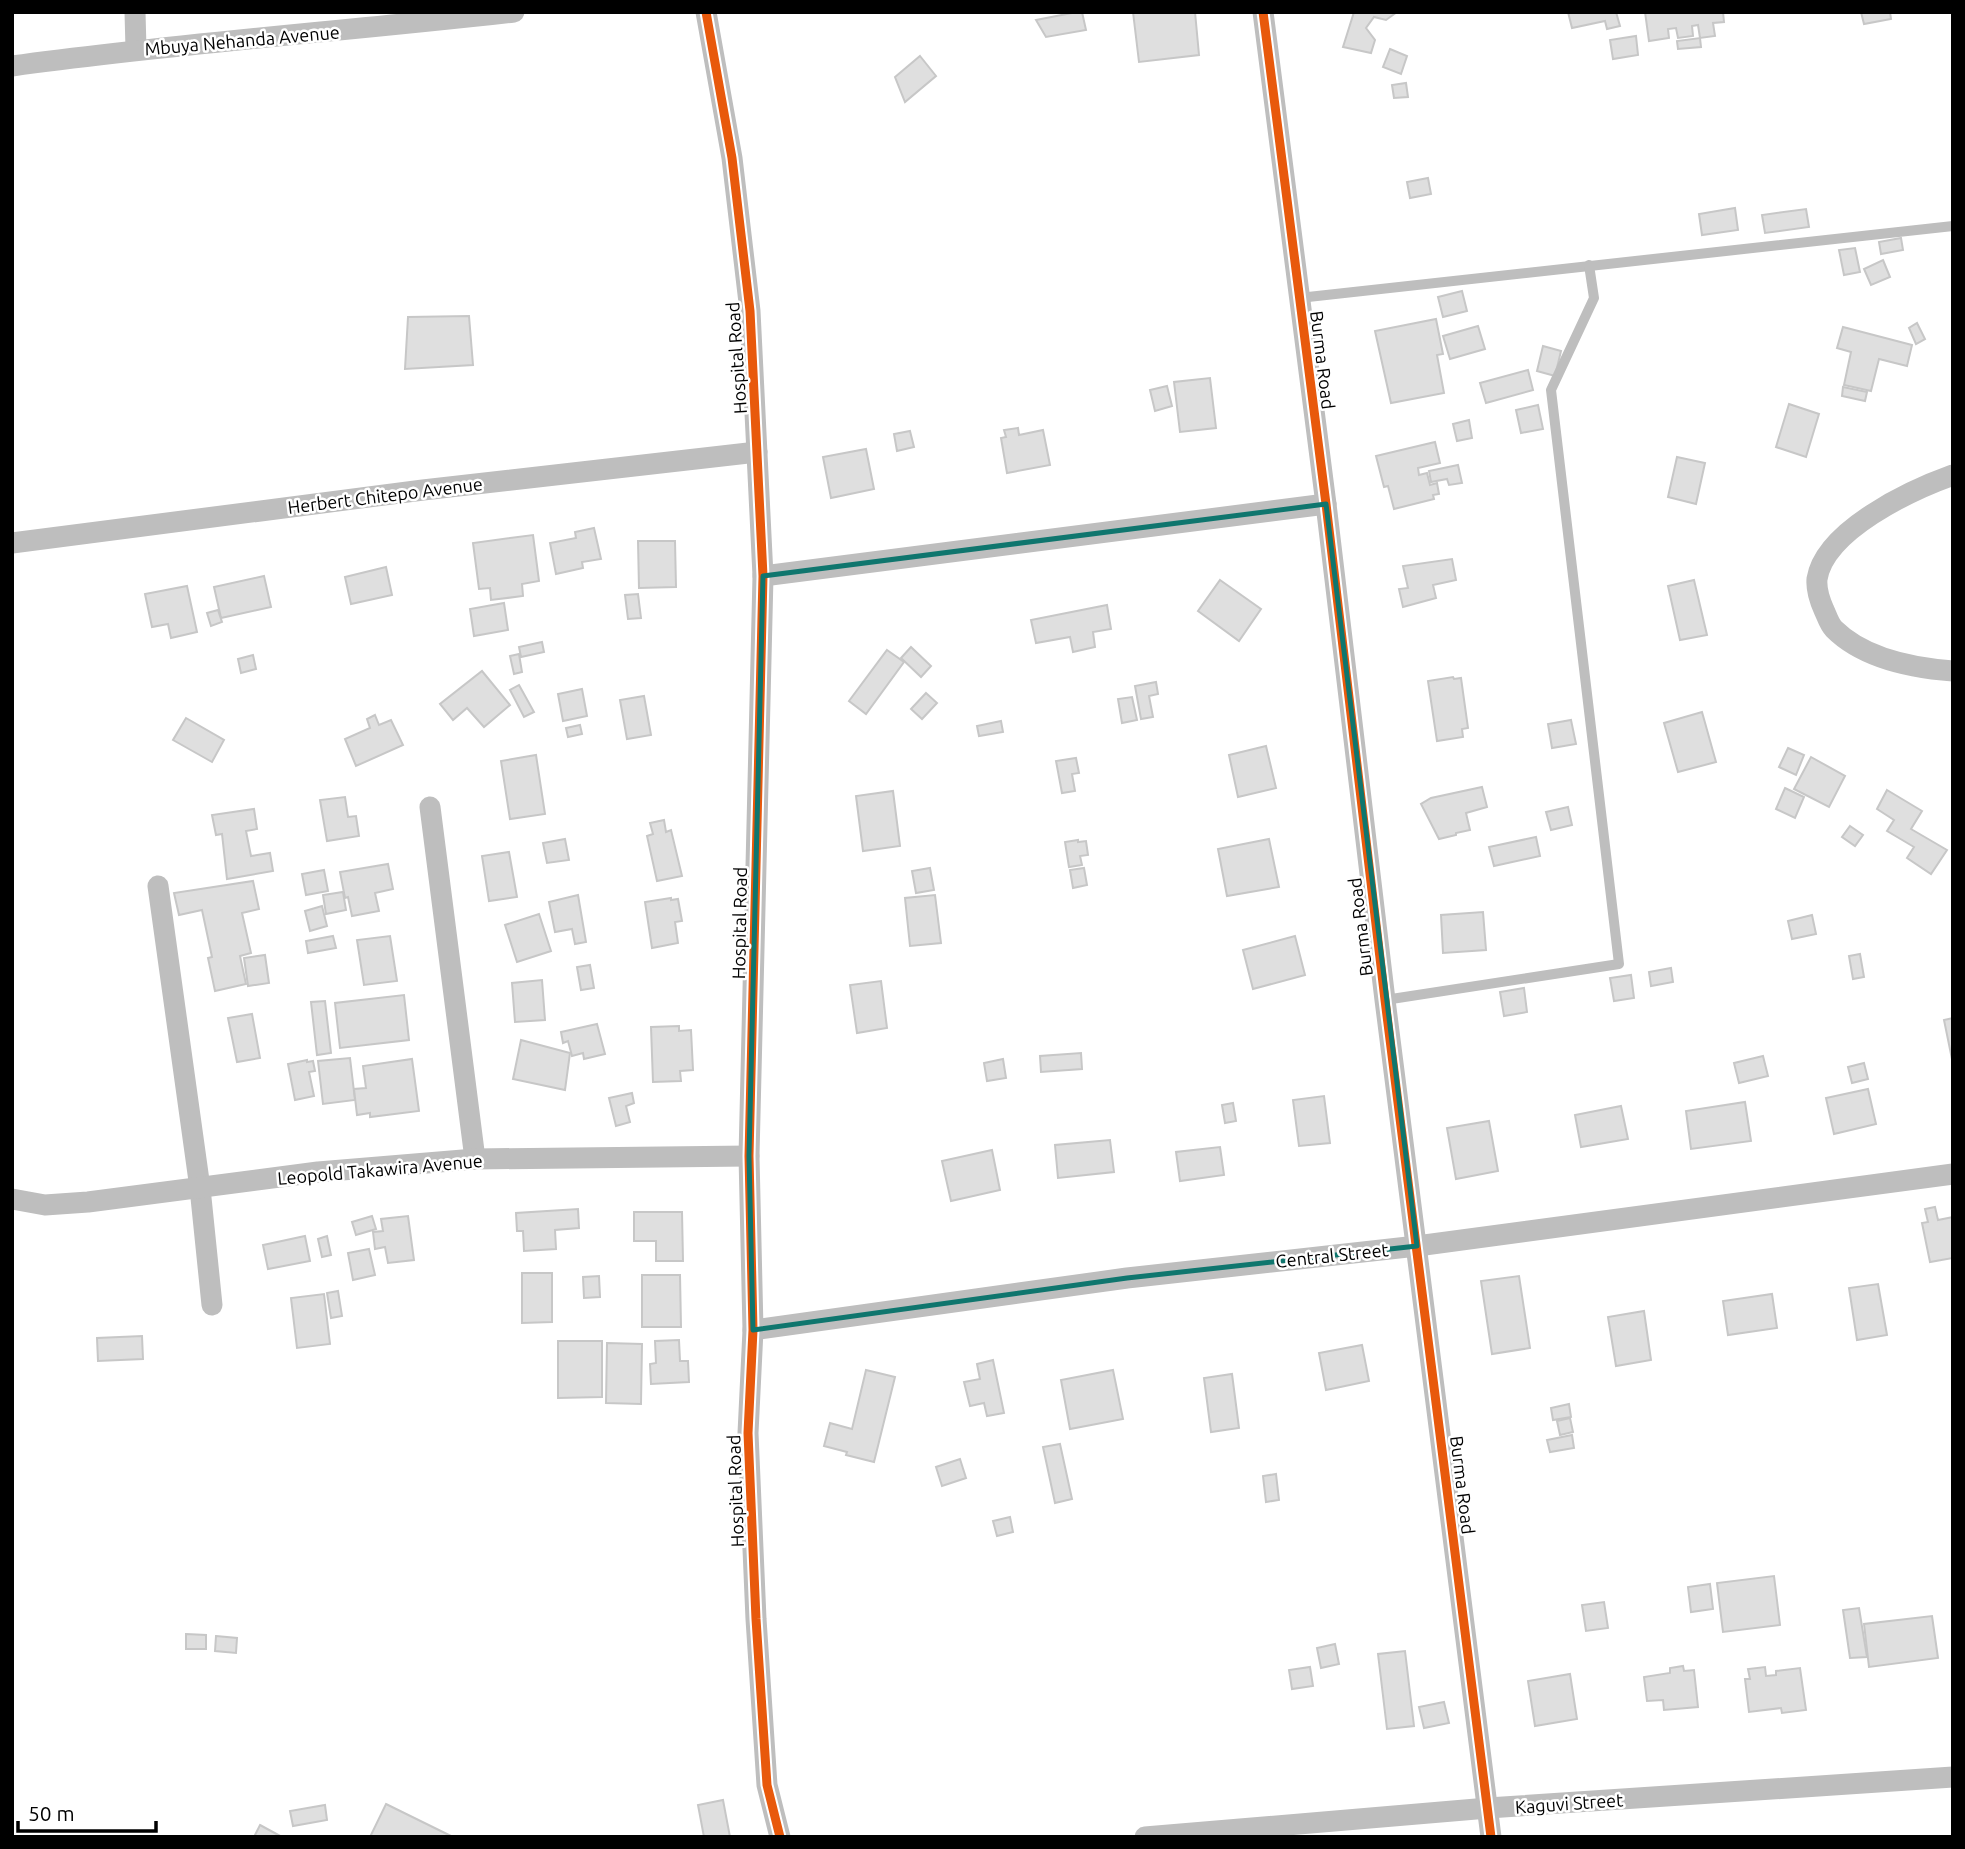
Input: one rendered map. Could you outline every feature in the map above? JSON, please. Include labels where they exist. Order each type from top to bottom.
[{"type":"street","points":[[135,12],[136,49]]},
{"type":"street","name":"Mbuya Nehanda Avenue","points":[[12,66],[136,49],[514,12]]},
{"type":"street","name":"Hospital Road","points":[[706,12],[732,158],[748,297],[763,576],[749,1156],[753,1330],[748,1433],[767,1785],[780,1837]]},
{"type":"street","name":"Burma Road","points":[[1263,12],[1491,1837]]},
{"type":"street","name":"Herbert Chitepo Avenue","points":[[12,543],[410,492],[757,452]]},
{"type":"street","points":[[1953,475],[1893,501],[1862,521],[1837,544],[1817,579],[1819,599],[1832,628],[1857,646],[1890,660],[1953,671]]},
{"type":"street","points":[[763,576],[1326,504]]},
{"type":"street","points":[[430,807],[475,1159]]},
{"type":"street","points":[[158,886],[200,1188],[212,1305]]},
{"type":"street","name":"Leopold Takawira Avenue","points":[[12,1199],[45,1205],[318,1172],[475,1159],[749,1156]]},
{"type":"street","name":"Central Street","points":[[753,1330],[1127,1278],[1417,1246],[1953,1174]]},
{"type":"street","name":"Kaguvi Street","points":[[1145,1837],[1489,1808],[1953,1777]]},
{"type":"lane","points":[[1299,298],[1953,226]]},
{"type":"lane","points":[[1385,1000],[1619,964],[1551,390],[1594,298],[1589,265]]},
{"type":"highlighted area","points":[[1326,504],[1417,1246],[1127,1278],[753,1330],[749,1156],[763,576]]},
{"type":"building","points":[[1082,12],[1086,30],[1046,37],[1036,20]]},
{"type":"building","points":[[1133,12],[1195,12],[1199,55],[1139,62]]},
{"type":"building","points":[[1354,12],[1397,12],[1386,20],[1374,17],[1366,28],[1375,40],[1371,53],[1343,47]]},
{"type":"building","points":[[1568,12],[1616,12],[1620,26],[1607,29],[1605,21],[1572,28]]},
{"type":"building","points":[[1645,12],[1723,12],[1724,22],[1713,23],[1715,36],[1700,38],[1698,25],[1692,26],[1693,36],[1678,38],[1676,28],[1668,29],[1669,38],[1649,41]]},
{"type":"building","points":[[1861,12],[1890,12],[1891,19],[1864,24]]},
{"type":"building","points":[[1636,36],[1638,55],[1613,59],[1610,40]]},
{"type":"building","points":[[1700,38],[1701,47],[1678,49],[1677,41]]},
{"type":"building","points":[[1390,49],[1407,56],[1401,74],[1383,67]]},
{"type":"building","points":[[920,56],[936,76],[905,102],[895,77]]},
{"type":"building","points":[[1406,83],[1408,97],[1394,98],[1392,85]]},
{"type":"building","points":[[1428,178],[1431,194],[1410,198],[1407,182]]},
{"type":"building","points":[[1735,208],[1738,230],[1702,235],[1699,214]]},
{"type":"building","points":[[1806,209],[1809,227],[1765,233],[1762,215]]},
{"type":"building","points":[[1901,238],[1903,250],[1881,254],[1879,242]]},
{"type":"building","points":[[1855,248],[1860,272],[1844,275],[1839,250]]},
{"type":"building","points":[[1883,260],[1890,277],[1871,285],[1864,269]]},
{"type":"building","points":[[1462,291],[1467,311],[1443,317],[1438,297]]},
{"type":"building","points":[[469,316],[473,365],[405,369],[408,317]]},
{"type":"building","points":[[1436,319],[1443,354],[1437,355],[1444,393],[1391,403],[1375,331]]},
{"type":"building","points":[[1917,323],[1925,339],[1916,344],[1909,328]]},
{"type":"building","points":[[1478,326],[1485,349],[1450,359],[1443,336]]},
{"type":"building","points":[[1843,327],[1912,345],[1907,366],[1879,359],[1871,391],[1844,385],[1851,352],[1837,348]]},
{"type":"building","points":[[1543,346],[1561,351],[1555,376],[1537,371]]},
{"type":"building","points":[[1528,370],[1533,390],[1486,403],[1480,383]]},
{"type":"building","points":[[1210,378],[1216,428],[1180,432],[1174,382]]},
{"type":"building","points":[[1167,386],[1172,406],[1155,411],[1150,390]]},
{"type":"building","points":[[1843,387],[1867,392],[1865,401],[1842,396]]},
{"type":"building","points":[[1789,404],[1819,414],[1806,457],[1776,447]]},
{"type":"building","points":[[1538,405],[1543,429],[1521,433],[1516,410]]},
{"type":"building","points":[[1469,420],[1472,438],[1457,441],[1453,424]]},
{"type":"building","points":[[1018,428],[1019,435],[1043,430],[1050,465],[1007,473],[1001,438],[1006,437],[1004,430]]},
{"type":"building","points":[[910,431],[914,447],[897,451],[894,434]]},
{"type":"building","points":[[1435,442],[1440,463],[1418,468],[1419,475],[1427,473],[1430,485],[1437,483],[1439,494],[1433,495],[1434,499],[1394,509],[1388,486],[1384,487],[1376,456]]},
{"type":"building","points":[[866,449],[874,489],[831,498],[823,457]]},
{"type":"building","points":[[1677,457],[1705,463],[1696,504],[1668,497]]},
{"type":"building","points":[[1458,465],[1462,483],[1449,485],[1447,479],[1431,482],[1429,471]]},
{"type":"building","points":[[594,528],[601,559],[582,562],[583,568],[556,574],[550,543],[576,538],[575,532]]},
{"type":"building","points":[[533,535],[539,581],[522,584],[523,596],[491,600],[490,588],[479,589],[473,543]]},
{"type":"building","points":[[638,541],[675,541],[676,587],[639,588]]},
{"type":"building","points":[[1452,559],[1456,580],[1433,585],[1436,598],[1403,607],[1399,589],[1408,588],[1403,566]]},
{"type":"building","points":[[386,567],[392,595],[351,604],[345,577]]},
{"type":"building","points":[[264,576],[271,607],[221,618],[214,587]]},
{"type":"building","points":[[1220,580],[1261,609],[1239,641],[1198,611]]},
{"type":"building","points":[[1694,580],[1707,635],[1680,640],[1668,586]]},
{"type":"building","points":[[187,586],[197,632],[171,638],[168,624],[152,627],[145,594]]},
{"type":"building","points":[[638,594],[641,618],[628,619],[625,595]]},
{"type":"building","points":[[504,603],[508,630],[474,636],[470,609]]},
{"type":"building","points":[[1107,605],[1111,629],[1093,632],[1095,647],[1073,652],[1070,637],[1036,643],[1031,620]]},
{"type":"building","points":[[218,610],[222,622],[211,626],[207,613]]},
{"type":"building","points":[[542,642],[544,652],[521,657],[519,647]]},
{"type":"building","points":[[911,647],[931,666],[921,677],[901,658]]},
{"type":"building","points":[[887,650],[904,662],[866,714],[849,701]]},
{"type":"building","points":[[519,654],[522,672],[514,674],[510,656]]},
{"type":"building","points":[[253,655],[256,669],[241,673],[238,659]]},
{"type":"building","points":[[482,671],[510,705],[484,727],[467,708],[453,720],[440,704]]},
{"type":"building","points":[[1461,678],[1468,728],[1462,729],[1463,737],[1437,741],[1428,681]]},
{"type":"building","points":[[1156,682],[1158,694],[1149,696],[1153,717],[1141,719],[1135,686]]},
{"type":"building","points":[[519,685],[534,712],[524,717],[510,690]]},
{"type":"building","points":[[582,689],[587,716],[563,721],[558,694]]},
{"type":"building","points":[[926,693],[937,703],[922,719],[911,709]]},
{"type":"building","points":[[644,696],[651,735],[627,739],[620,700]]},
{"type":"building","points":[[1132,697],[1137,720],[1122,723],[1118,699]]},
{"type":"building","points":[[1702,712],[1716,762],[1678,772],[1664,723]]},
{"type":"building","points":[[375,715],[379,725],[391,720],[403,745],[356,766],[345,739],[370,728],[367,719]]},
{"type":"building","points":[[186,718],[224,740],[212,762],[173,740]]},
{"type":"building","points":[[1571,720],[1576,744],[1552,748],[1548,724]]},
{"type":"building","points":[[1001,721],[1003,732],[979,736],[977,726]]},
{"type":"building","points":[[580,725],[582,734],[568,737],[566,728]]},
{"type":"building","points":[[1266,746],[1276,788],[1238,797],[1229,755]]},
{"type":"building","points":[[1788,748],[1804,755],[1796,775],[1779,767]]},
{"type":"building","points":[[536,755],[545,814],[510,819],[501,761]]},
{"type":"building","points":[[1811,757],[1845,776],[1829,807],[1794,789]]},
{"type":"building","points":[[1076,758],[1079,773],[1072,774],[1075,791],[1062,793],[1056,761]]},
{"type":"building","points":[[1482,787],[1487,807],[1466,813],[1470,830],[1439,839],[1421,804],[1431,798]]},
{"type":"building","points":[[1785,788],[1804,797],[1795,818],[1776,809]]},
{"type":"building","points":[[1887,790],[1922,811],[1911,829],[1947,850],[1931,874],[1907,858],[1914,847],[1887,831],[1894,820],[1877,809]]},
{"type":"building","points":[[893,791],[900,846],[863,851],[856,796]]},
{"type":"building","points":[[345,797],[348,817],[356,816],[359,836],[327,841],[320,800]]},
{"type":"building","points":[[1568,807],[1572,825],[1551,830],[1546,812]]},
{"type":"building","points":[[254,809],[257,829],[246,831],[251,856],[270,853],[273,871],[227,879],[222,834],[216,835],[212,815]]},
{"type":"building","points":[[664,820],[666,832],[671,830],[682,876],[657,881],[647,836],[653,834],[650,823]]},
{"type":"building","points":[[1850,826],[1863,835],[1855,846],[1842,837]]},
{"type":"building","points":[[1536,837],[1540,856],[1494,866],[1489,847]]},
{"type":"building","points":[[565,839],[569,860],[547,863],[543,843]]},
{"type":"building","points":[[1269,839],[1279,887],[1227,896],[1218,849]]},
{"type":"building","points":[[1086,841],[1088,855],[1080,856],[1082,865],[1069,867],[1065,842]]},
{"type":"building","points":[[509,852],[517,897],[489,901],[482,856]]},
{"type":"building","points":[[388,864],[393,889],[375,893],[379,911],[352,916],[340,872]]},
{"type":"building","points":[[930,868],[934,890],[916,893],[912,871]]},
{"type":"building","points":[[1084,868],[1087,885],[1073,888],[1070,870]]},
{"type":"building","points":[[324,870],[328,891],[306,895],[302,874]]},
{"type":"building","points":[[253,881],[259,909],[242,913],[251,953],[240,956],[246,984],[215,991],[208,958],[212,957],[202,910],[179,915],[174,893]]},
{"type":"building","points":[[343,892],[346,910],[326,914],[323,895]]},
{"type":"building","points":[[578,895],[586,942],[575,944],[572,929],[555,932],[549,902]]},
{"type":"building","points":[[935,895],[941,943],[910,946],[905,898]]},
{"type":"building","points":[[678,899],[682,921],[675,922],[678,943],[652,948],[645,902]]},
{"type":"building","points":[[322,906],[327,926],[310,931],[305,911]]},
{"type":"building","points":[[1483,912],[1486,950],[1443,953],[1441,915]]},
{"type":"building","points":[[539,914],[551,951],[517,962],[505,925]]},
{"type":"building","points":[[1812,915],[1816,934],[1792,939],[1788,921]]},
{"type":"building","points":[[333,936],[336,948],[308,953],[306,941]]},
{"type":"building","points":[[390,936],[397,981],[364,985],[357,940]]},
{"type":"building","points":[[1295,936],[1305,975],[1253,989],[1243,950]]},
{"type":"building","points":[[1860,954],[1864,977],[1853,979],[1849,956]]},
{"type":"building","points":[[265,955],[269,983],[248,986],[244,958]]},
{"type":"building","points":[[590,965],[594,988],[581,990],[577,967]]},
{"type":"building","points":[[1671,968],[1673,982],[1651,986],[1649,972]]},
{"type":"building","points":[[1631,975],[1634,998],[1614,1001],[1610,978]]},
{"type":"building","points":[[542,980],[545,1020],[515,1022],[512,983]]},
{"type":"building","points":[[881,981],[887,1028],[857,1033],[850,985]]},
{"type":"building","points":[[1524,988],[1527,1012],[1504,1016],[1500,992]]},
{"type":"building","points":[[404,995],[409,1040],[340,1048],[335,1003]]},
{"type":"building","points":[[325,1001],[331,1053],[317,1055],[311,1002]]},
{"type":"building","points":[[252,1014],[260,1058],[237,1062],[228,1018]]},
{"type":"building","points":[[1953,1018],[1953,1064],[1944,1020]]},
{"type":"building","points":[[597,1024],[605,1054],[584,1059],[583,1053],[572,1056],[568,1041],[563,1043],[561,1032]]},
{"type":"building","points":[[679,1026],[679,1031],[691,1030],[693,1070],[680,1071],[681,1081],[653,1082],[651,1027]]},
{"type":"building","points":[[521,1040],[570,1053],[565,1090],[513,1079]]},
{"type":"building","points":[[1081,1053],[1082,1069],[1041,1072],[1040,1056]]},
{"type":"building","points":[[1763,1056],[1768,1076],[1739,1083],[1734,1063]]},
{"type":"building","points":[[350,1058],[355,1100],[323,1104],[318,1061]]},
{"type":"building","points":[[412,1059],[419,1111],[370,1117],[370,1113],[357,1115],[354,1089],[366,1088],[363,1066]]},
{"type":"building","points":[[1003,1059],[1006,1078],[987,1081],[984,1063]]},
{"type":"building","points":[[313,1061],[315,1071],[309,1072],[314,1096],[295,1100],[288,1064]]},
{"type":"building","points":[[1864,1063],[1868,1079],[1852,1083],[1848,1067]]},
{"type":"building","points":[[1868,1089],[1876,1124],[1834,1134],[1826,1098]]},
{"type":"building","points":[[632,1093],[634,1103],[626,1106],[630,1122],[616,1126],[609,1098]]},
{"type":"building","points":[[1324,1096],[1330,1143],[1299,1146],[1293,1100]]},
{"type":"building","points":[[1745,1102],[1751,1141],[1691,1149],[1686,1111]]},
{"type":"building","points":[[1233,1103],[1236,1121],[1225,1123],[1222,1105]]},
{"type":"building","points":[[1621,1106],[1628,1139],[1581,1147],[1575,1115]]},
{"type":"building","points":[[1489,1121],[1498,1171],[1456,1179],[1447,1128]]},
{"type":"building","points":[[1110,1140],[1114,1172],[1058,1178],[1055,1145]]},
{"type":"building","points":[[1220,1147],[1224,1175],[1180,1181],[1176,1152]]},
{"type":"building","points":[[992,1150],[1000,1190],[951,1201],[942,1161]]},
{"type":"building","points":[[1935,1207],[1938,1220],[1953,1217],[1953,1258],[1930,1262],[1922,1223],[1928,1222],[1925,1209]]},
{"type":"building","points":[[578,1209],[579,1228],[555,1230],[556,1249],[524,1251],[523,1231],[517,1231],[516,1213]]},
{"type":"building","points":[[634,1212],[682,1212],[683,1261],[656,1261],[656,1241],[634,1241]]},
{"type":"building","points":[[372,1216],[376,1229],[356,1235],[352,1222]]},
{"type":"building","points":[[408,1216],[414,1260],[388,1263],[385,1247],[375,1249],[373,1232],[383,1231],[381,1219]]},
{"type":"building","points":[[305,1236],[310,1261],[268,1269],[263,1245]]},
{"type":"building","points":[[327,1236],[331,1255],[322,1257],[318,1239]]},
{"type":"building","points":[[369,1249],[375,1275],[353,1280],[348,1253]]},
{"type":"building","points":[[522,1273],[552,1273],[552,1322],[522,1323]]},
{"type":"building","points":[[642,1275],[680,1275],[681,1327],[642,1327]]},
{"type":"building","points":[[599,1276],[600,1297],[584,1298],[583,1277]]},
{"type":"building","points":[[1519,1276],[1530,1348],[1492,1354],[1481,1281]]},
{"type":"building","points":[[1878,1284],[1887,1335],[1857,1340],[1849,1288]]},
{"type":"building","points":[[338,1291],[342,1316],[331,1318],[327,1293]]},
{"type":"building","points":[[324,1294],[330,1344],[297,1348],[291,1298]]},
{"type":"building","points":[[1772,1294],[1777,1328],[1728,1335],[1723,1301]]},
{"type":"building","points":[[1644,1311],[1651,1360],[1616,1366],[1608,1317]]},
{"type":"building","points":[[142,1336],[143,1359],[98,1361],[97,1338]]},
{"type":"building","points":[[679,1340],[680,1361],[688,1361],[689,1382],[651,1384],[650,1364],[656,1363],[655,1341]]},
{"type":"building","points":[[558,1341],[602,1341],[602,1397],[558,1398]]},
{"type":"building","points":[[607,1343],[642,1344],[641,1404],[606,1403]]},
{"type":"building","points":[[1362,1345],[1369,1381],[1326,1390],[1319,1353]]},
{"type":"building","points":[[993,1360],[1004,1413],[987,1416],[984,1403],[970,1406],[964,1382],[980,1379],[977,1364]]},
{"type":"building","points":[[866,1370],[895,1377],[874,1462],[824,1446],[830,1423],[852,1429]]},
{"type":"building","points":[[1113,1370],[1123,1419],[1070,1429],[1061,1380]]},
{"type":"building","points":[[1232,1374],[1239,1428],[1211,1432],[1204,1378]]},
{"type":"building","points":[[1569,1404],[1571,1417],[1553,1420],[1551,1408]]},
{"type":"building","points":[[1570,1418],[1573,1432],[1560,1435],[1557,1421]]},
{"type":"building","points":[[1572,1435],[1574,1448],[1550,1452],[1547,1440]]},
{"type":"building","points":[[1060,1444],[1072,1499],[1055,1503],[1043,1447]]},
{"type":"building","points":[[960,1459],[966,1478],[942,1486],[936,1467]]},
{"type":"building","points":[[1276,1474],[1279,1500],[1266,1502],[1263,1476]]},
{"type":"building","points":[[1010,1517],[1013,1532],[997,1536],[993,1521]]},
{"type":"building","points":[[1774,1576],[1780,1625],[1723,1632],[1717,1583]]},
{"type":"building","points":[[1710,1584],[1713,1609],[1691,1612],[1688,1587]]},
{"type":"building","points":[[1604,1602],[1608,1628],[1586,1631],[1582,1605]]},
{"type":"building","points":[[1859,1608],[1867,1657],[1850,1658],[1843,1610]]},
{"type":"building","points":[[1932,1616],[1938,1658],[1869,1667],[1864,1624]]},
{"type":"building","points":[[186,1634],[206,1635],[206,1649],[186,1649]]},
{"type":"building","points":[[216,1636],[237,1638],[236,1653],[215,1651]]},
{"type":"building","points":[[1335,1644],[1339,1664],[1321,1668],[1317,1648]]},
{"type":"building","points":[[1405,1651],[1414,1726],[1387,1729],[1378,1654]]},
{"type":"building","points":[[1683,1666],[1684,1671],[1694,1670],[1698,1707],[1664,1710],[1663,1700],[1647,1701],[1644,1677],[1670,1673],[1670,1668]]},
{"type":"building","points":[[1310,1667],[1313,1686],[1292,1689],[1289,1670]]},
{"type":"building","points":[[1765,1667],[1766,1676],[1776,1675],[1776,1671],[1800,1668],[1806,1710],[1782,1713],[1781,1708],[1749,1712],[1745,1679],[1750,1679],[1748,1669]]},
{"type":"building","points":[[1570,1674],[1577,1719],[1535,1726],[1528,1681]]},
{"type":"building","points":[[1444,1702],[1449,1723],[1424,1728],[1419,1707]]},
{"type":"building","points":[[723,1800],[730,1837],[704,1837],[698,1805]]},
{"type":"building","points":[[386,1804],[453,1837],[370,1837]]},
{"type":"building","points":[[325,1805],[327,1820],[293,1826],[290,1811]]},
{"type":"building","points":[[260,1825],[282,1837],[254,1837]]},
{"type":"cycle path","points":[[706,12],[732,158],[750,311],[763,576],[749,1156],[753,1330],[748,1433],[767,1785],[780,1837]]},
{"type":"cycle path","points":[[1263,12],[1491,1837]]}]
